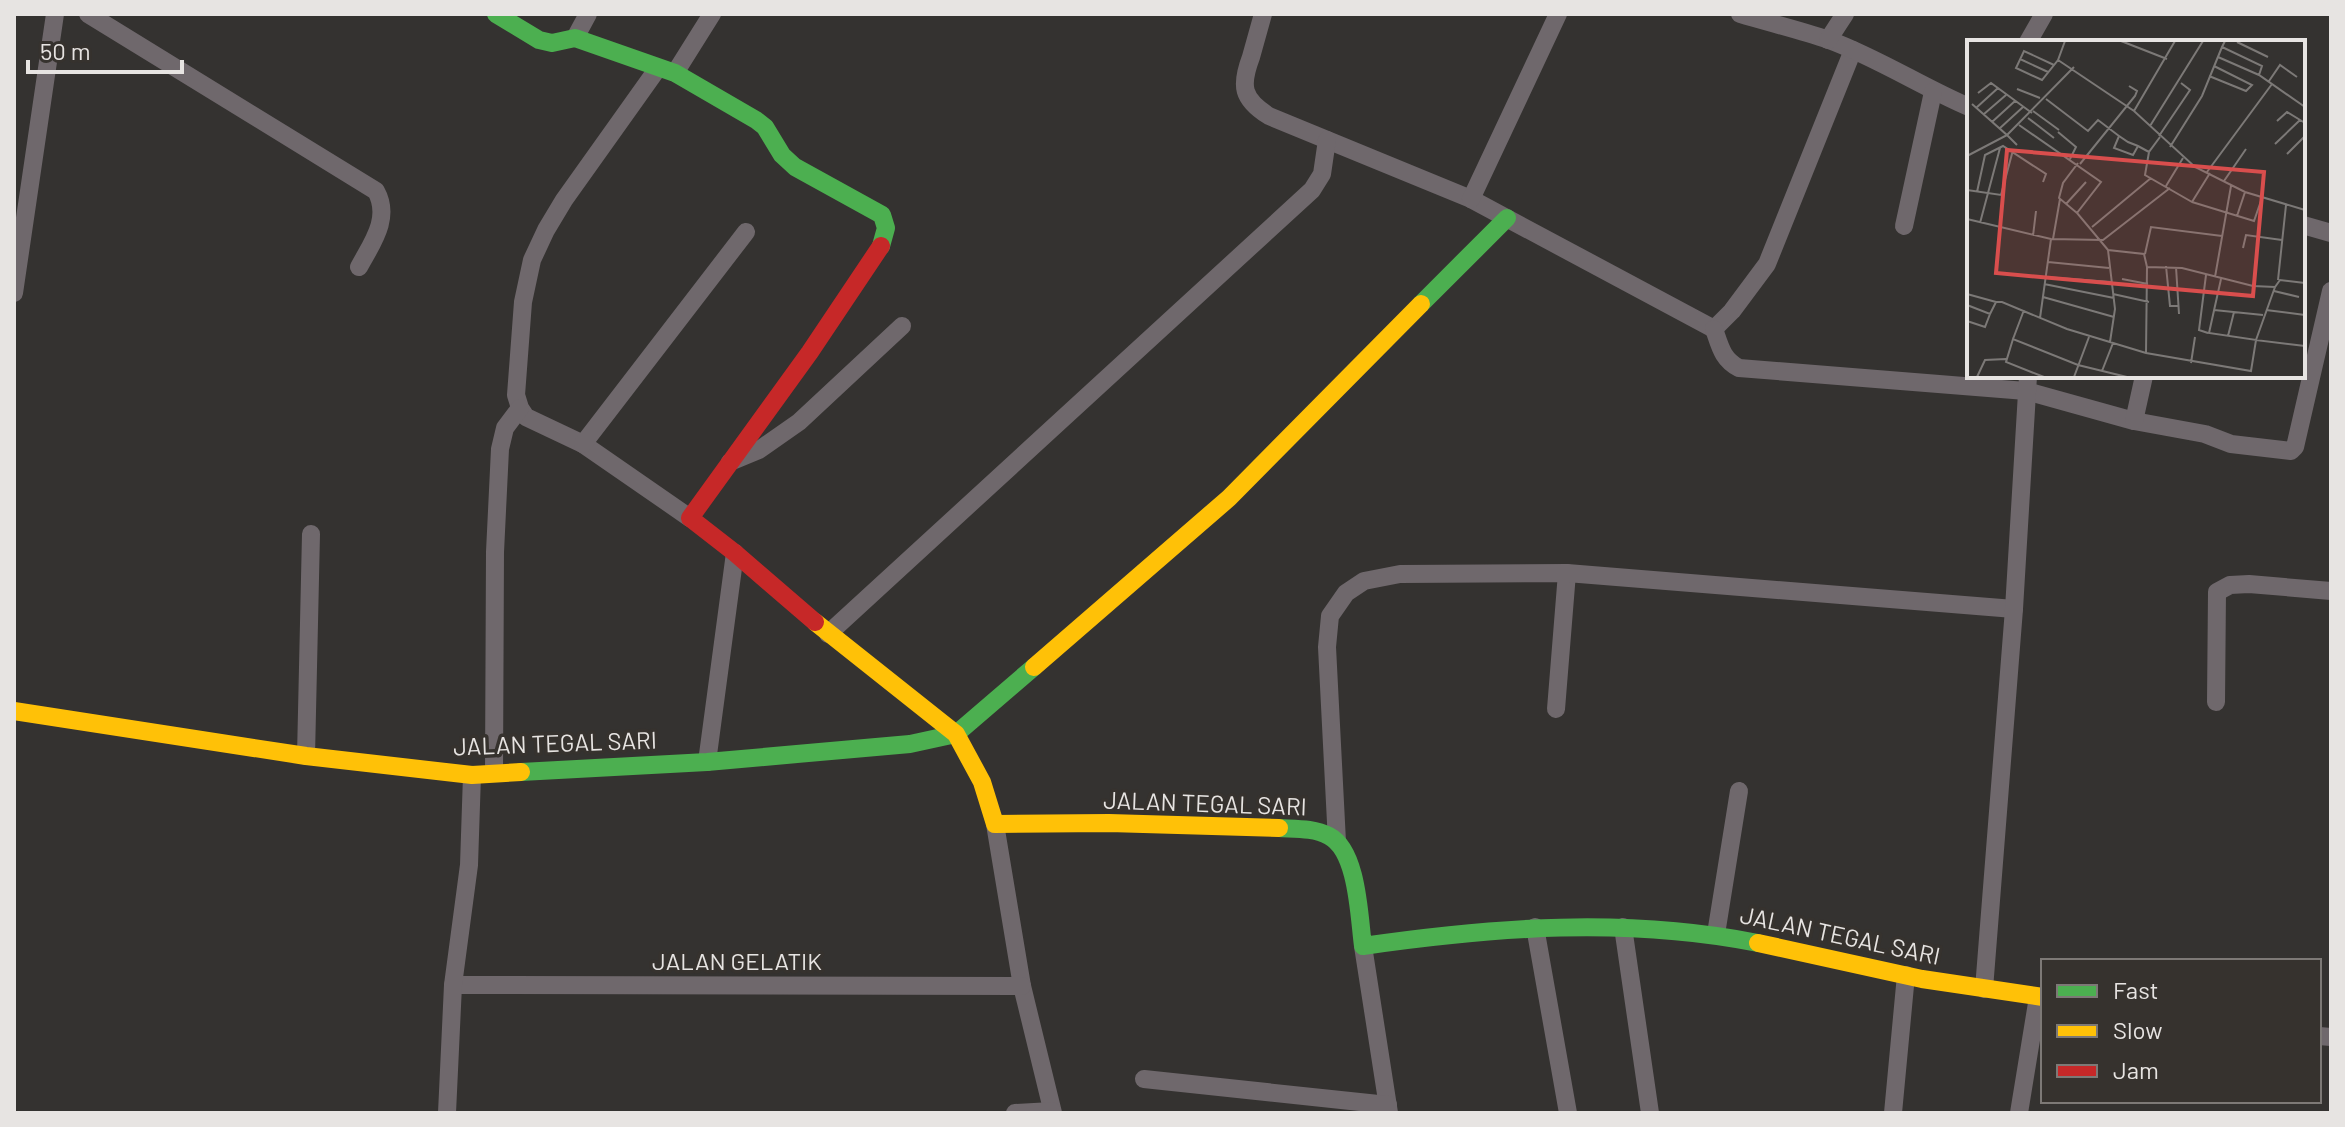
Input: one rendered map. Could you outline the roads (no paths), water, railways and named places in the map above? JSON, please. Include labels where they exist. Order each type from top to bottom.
[{"type":"street","points":[[14,293],[55,14]]},
{"type":"street","points":[[88,14],[376,191],[383,213],[379,228],[359,267]]},
{"type":"street","points":[[496,14],[539,40],[552,43],[575,38],[666,70],[756,120],[765,127],[782,155],[795,167],[882,215],[887,228],[886,237],[690,518]]},
{"type":"street","points":[[575,38],[588,14]]},
{"type":"street","points":[[712,14],[564,200],[546,230],[532,260],[523,302],[516,395],[526,417],[583,444],[690,518],[828,634],[956,734],[982,782],[995,824],[1022,986],[1052,1112],[1015,1113]]},
{"type":"street","points":[[1263,14],[1244,81],[1246,93],[1257,108],[1269,116],[1471,199],[1714,329],[1722,353],[1728,362],[1739,368],[2027,384],[2134,421],[2205,434],[2231,444],[2291,451],[2295,447],[2331,291]]},
{"type":"street","points":[[1471,199],[1558,14]]},
{"type":"street","points":[[1740,14],[1853,50],[1967,106]]},
{"type":"street","points":[[1828,40],[1845,14]]},
{"type":"street","points":[[2029,40],[2044,14]]},
{"type":"street","points":[[1714,329],[1740,301],[1767,264],[1853,50]]},
{"type":"street","points":[[1904,226],[1933,92]]},
{"type":"street","points":[[828,634],[1312,190],[1322,174],[1327,140]]},
{"type":"street","points":[[956,734],[1229,498],[1507,218]]},
{"type":"street","points":[[2305,226],[2331,233]]},
{"type":"street","points":[[583,444],[746,232]]},
{"type":"street","points":[[730,462],[766,446],[799,422],[902,326]]},
{"type":"street","points":[[2134,421],[2144,378]]},
{"type":"street","points":[[1984,989],[2014,609],[2027,384]]},
{"type":"street","points":[[494,773],[495,552],[500,449],[505,428],[520,408]]},
{"type":"street","points":[[306,756],[311,534]]},
{"type":"street","points":[[707,762],[735,553]]},
{"type":"street","points":[[1144,1079],[1388,1109],[1352,876],[1337,842],[1327,647],[1330,616],[1346,593],[1364,581],[1400,574],[1567,573],[2014,609]]},
{"type":"street","points":[[1556,709],[1567,573]]},
{"type":"street","points":[[2216,702],[2217,592],[2230,585],[2249,584],[2331,591]]},
{"type":"street","name":"JALAN TEGAL SARI","points":[[14,711],[306,756],[472,775],[707,762],[910,744],[956,734]]},
{"type":"street","points":[[447,1113],[453,985],[469,865],[472,775]]},
{"type":"street","points":[[1716,934],[1739,791]]},
{"type":"street","name":"JALAN TEGAL SARI","points":[[995,824],[1109,823],[1300,829],[1328,835],[1337,842]]},
{"type":"street","points":[[1535,927],[1568,1113]]},
{"type":"street","points":[[1623,927],[1650,1113]]},
{"type":"street","name":"JALAN TEGAL SARI","points":[[1363,946],[1489,929],[1675,929],[1716,934],[1906,975],[2041,997]]},
{"type":"street","points":[[1893,1113],[1906,975]]},
{"type":"street","name":"JALAN GELATIK","points":[[453,985],[1022,986]]},
{"type":"street","points":[[2019,1113],[2041,997]]}]
